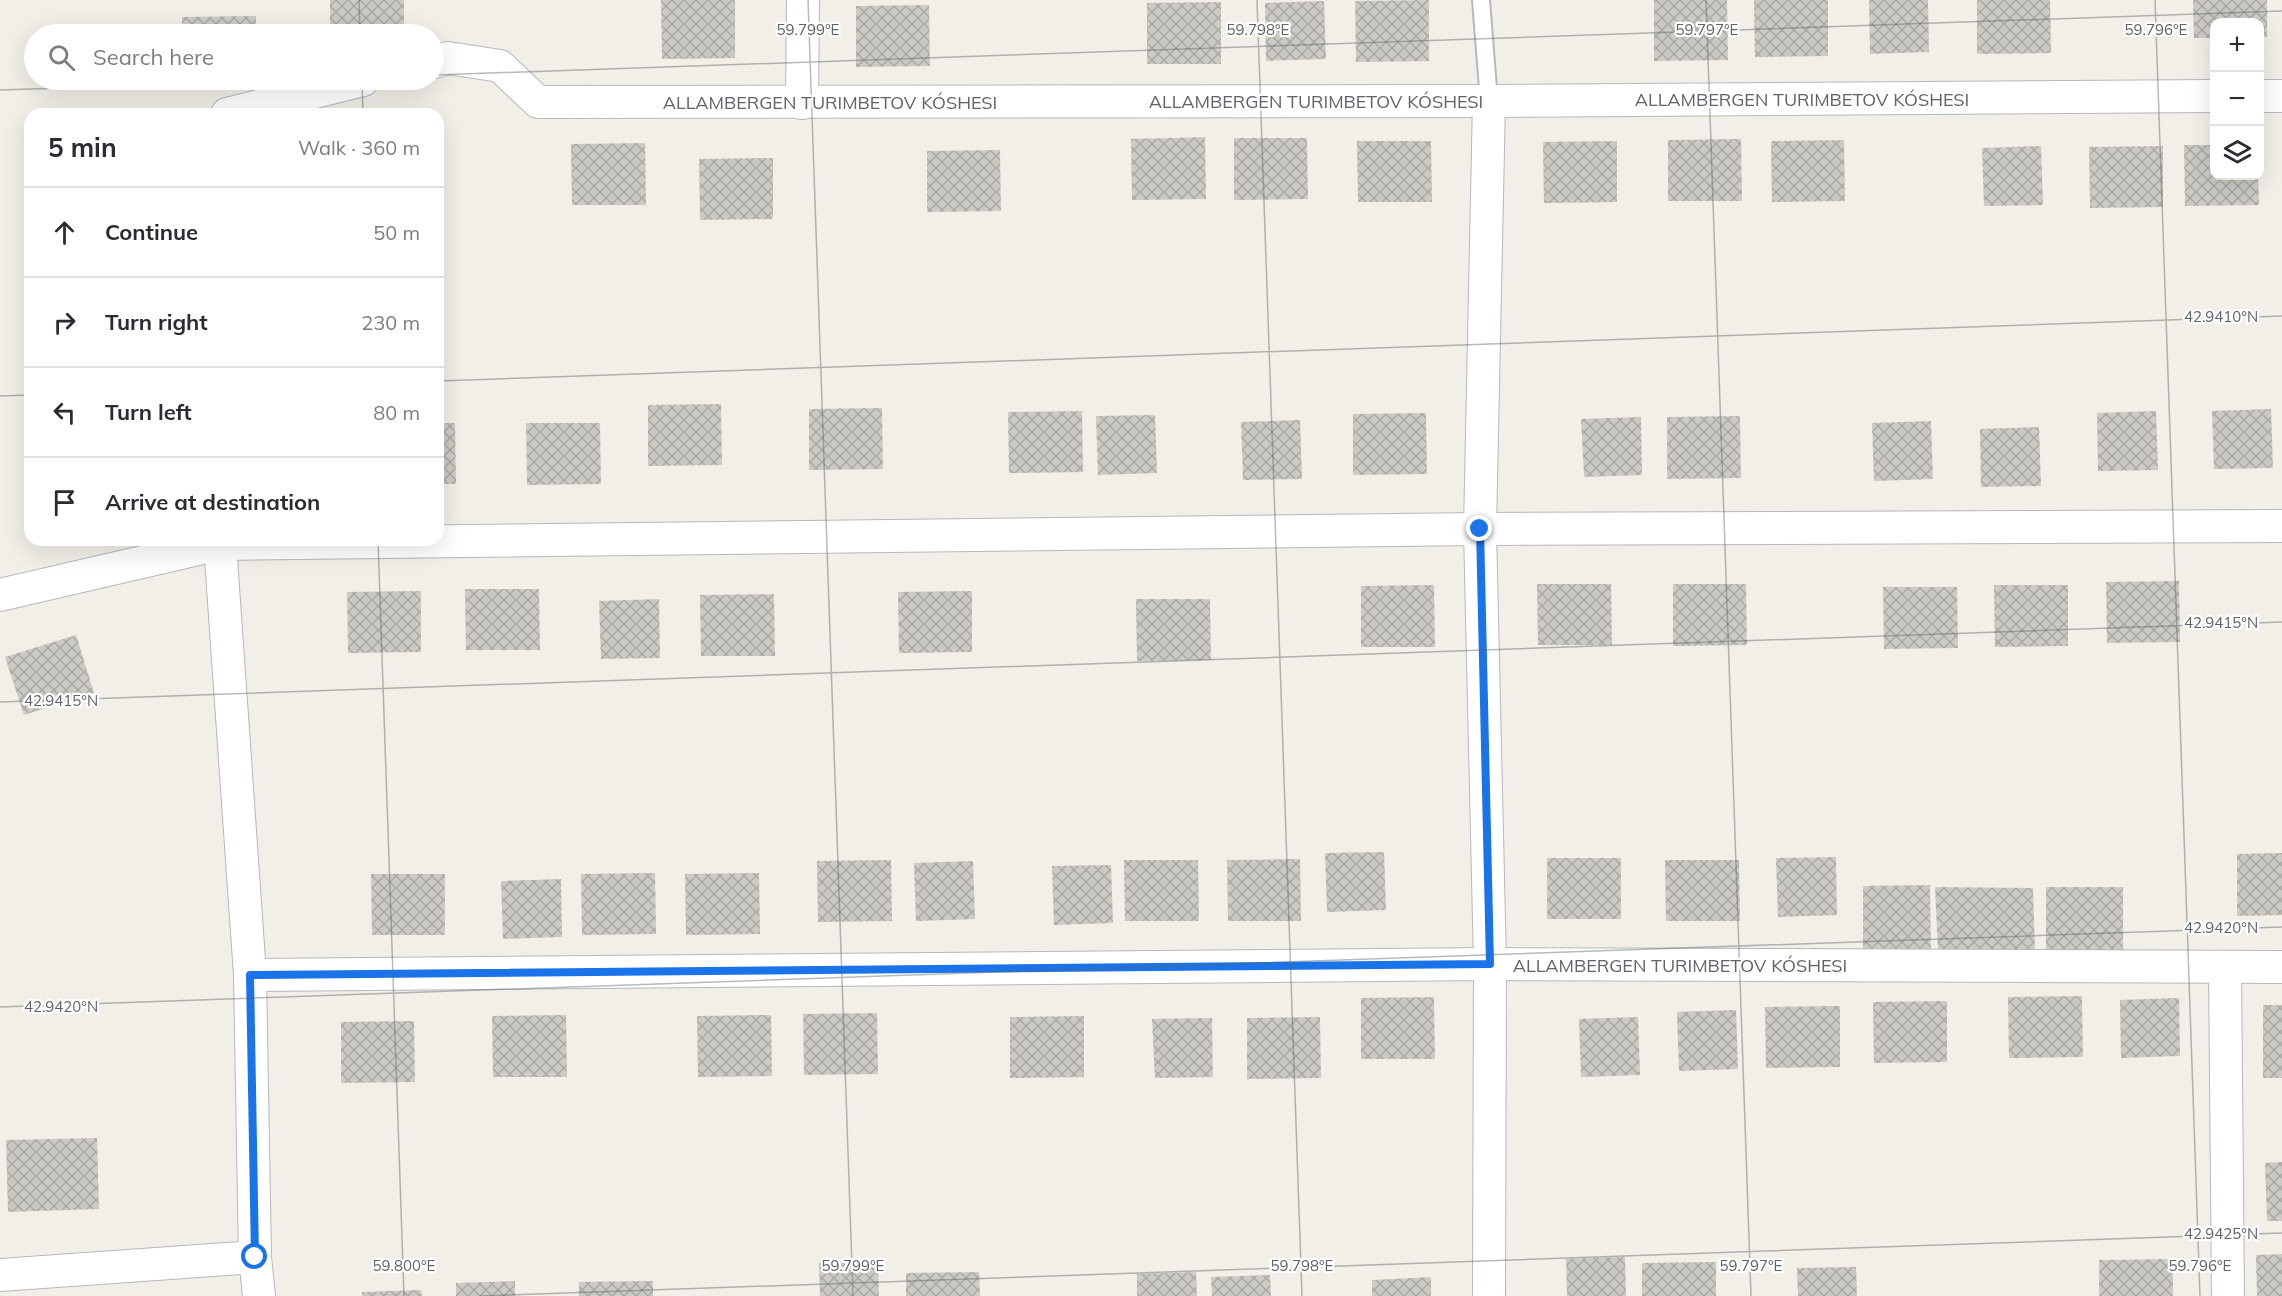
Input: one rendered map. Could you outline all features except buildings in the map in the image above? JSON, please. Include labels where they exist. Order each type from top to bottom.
[{"type":"street","points":[[802,103],[803,0]]},
{"type":"street","points":[[444,59],[500,66],[538,102],[1489,101],[2210,96]]},
{"type":"street","points":[[251,108],[323,90]]},
{"type":"street","points":[[2264,96],[2282,96]]},
{"type":"street","points":[[1489,101],[1480,529],[1490,964],[1489,1296]]},
{"type":"street","points":[[444,541],[1480,529],[2282,526]]},
{"type":"street","points":[[0,594],[211,546]]},
{"type":"street","points":[[220,546],[250,975],[255,1257],[259,1296]]},
{"type":"street","points":[[250,975],[1490,964],[2282,967]]},
{"type":"street","points":[[2225,968],[2228,1296]]},
{"type":"street","points":[[0,1275],[255,1257]]},
{"type":"lane","points":[[1481,0],[1489,101]]},
{"type":"route","points":[[255,1257],[250,975],[1490,964],[1480,529]]}]
